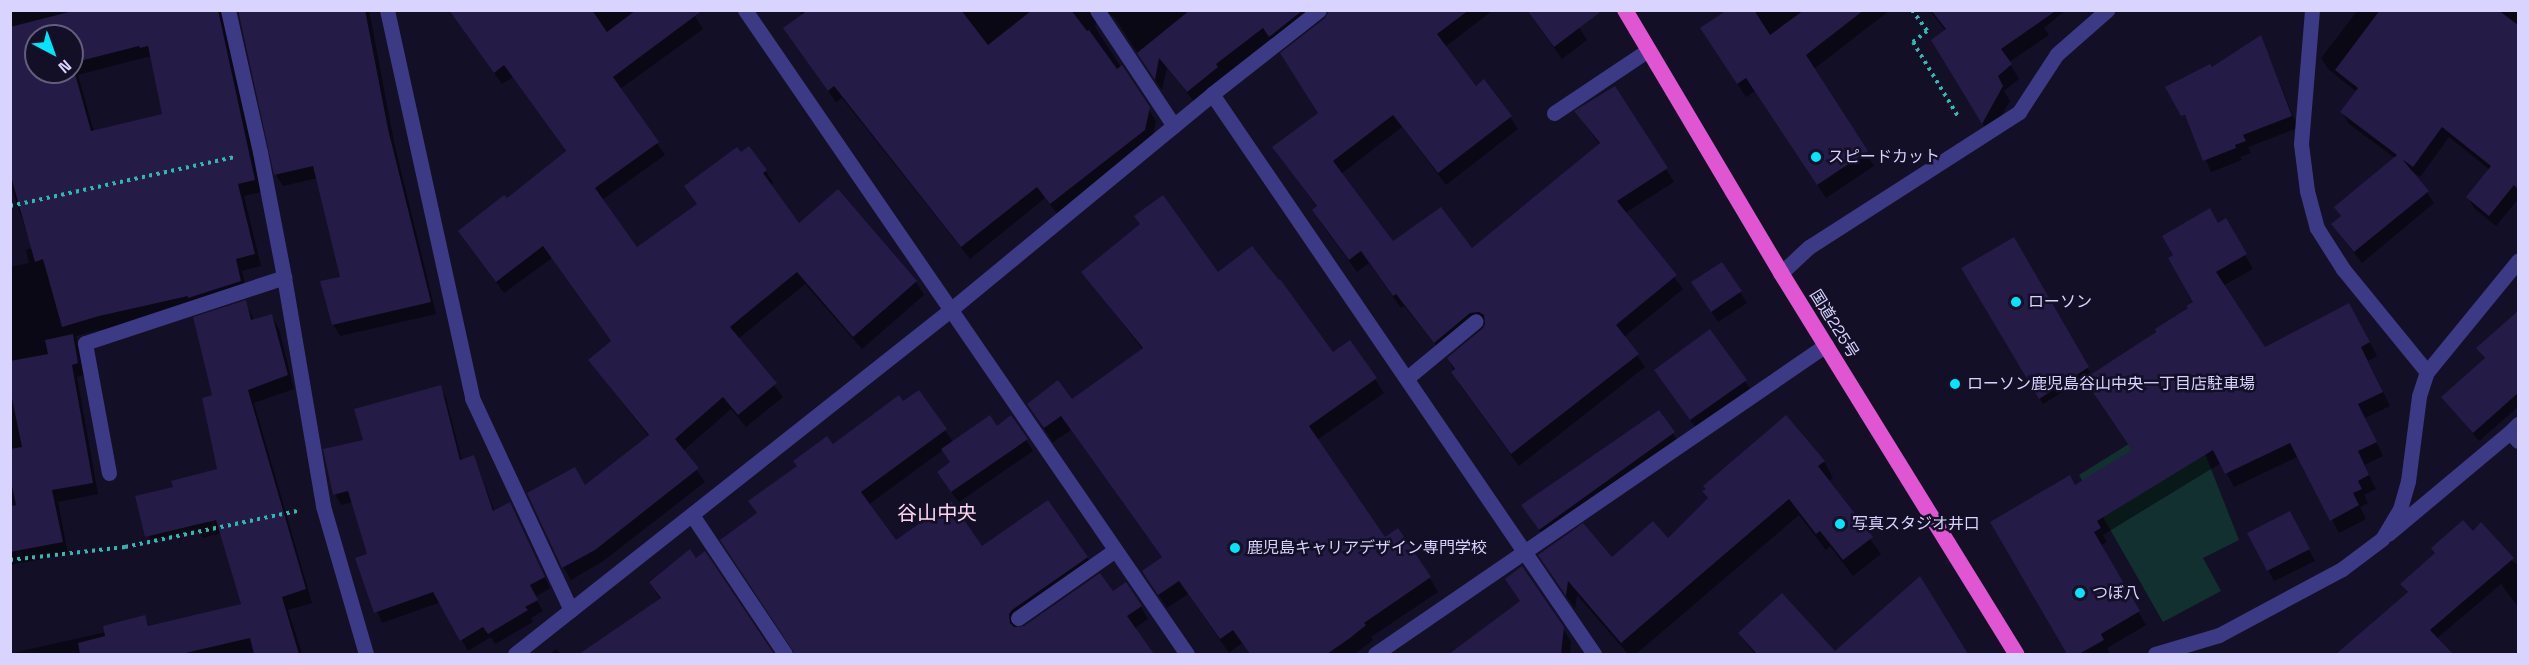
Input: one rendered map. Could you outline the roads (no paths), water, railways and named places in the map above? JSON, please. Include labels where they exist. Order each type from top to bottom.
[{"type":"highway","name":"国道225号","points":[[1625,10],[1781,273],[2016,654]]},
{"type":"street","points":[[228,10],[260,152],[284,277],[323,506],[366,654]]},
{"type":"street","points":[[387,10],[472,398],[571,610]]},
{"type":"street","points":[[744,10],[1187,654]]},
{"type":"street","points":[[1097,10],[1174,126]]},
{"type":"street","points":[[515,654],[950,311],[1212,94],[1319,10]]},
{"type":"street","points":[[1781,273],[1809,248],[2019,112],[2057,54],[2107,10]]},
{"type":"street","points":[[2313,10],[2301,144],[2307,191],[2317,228],[2343,269],[2427,372]]},
{"type":"street","points":[[1554,113],[1648,50]]},
{"type":"street","points":[[1212,94],[1526,551],[1594,654]]},
{"type":"street","points":[[2382,539],[2400,509],[2409,481],[2419,396],[2427,372],[2518,261]]},
{"type":"street","points":[[109,473],[85,343],[284,277]]},
{"type":"street","points":[[1407,378],[1476,321]]},
{"type":"street","points":[[1375,654],[1826,345]]},
{"type":"street","points":[[2155,654],[2219,635],[2342,569],[2418,512],[2516,433]]},
{"type":"street","points":[[692,515],[785,654]]},
{"type":"street","points":[[1018,618],[1115,550]]},
{"type":"place","name":"スピードカット","points":[[1816,157]]},
{"type":"place","name":"ローソン","points":[[2016,302]]},
{"type":"place","name":"ローソン鹿児島谷山中央一丁目店駐車場","points":[[1955,384]]},
{"type":"place","name":"写真スタジオ井口","points":[[1840,524]]},
{"type":"place","name":"鹿児島キャリアデザイン専門学校","points":[[1235,548]]},
{"type":"place","name":"つぼ八","points":[[2080,593]]},
{"type":"district","name":"谷山中央","points":[[937,513]]}]
